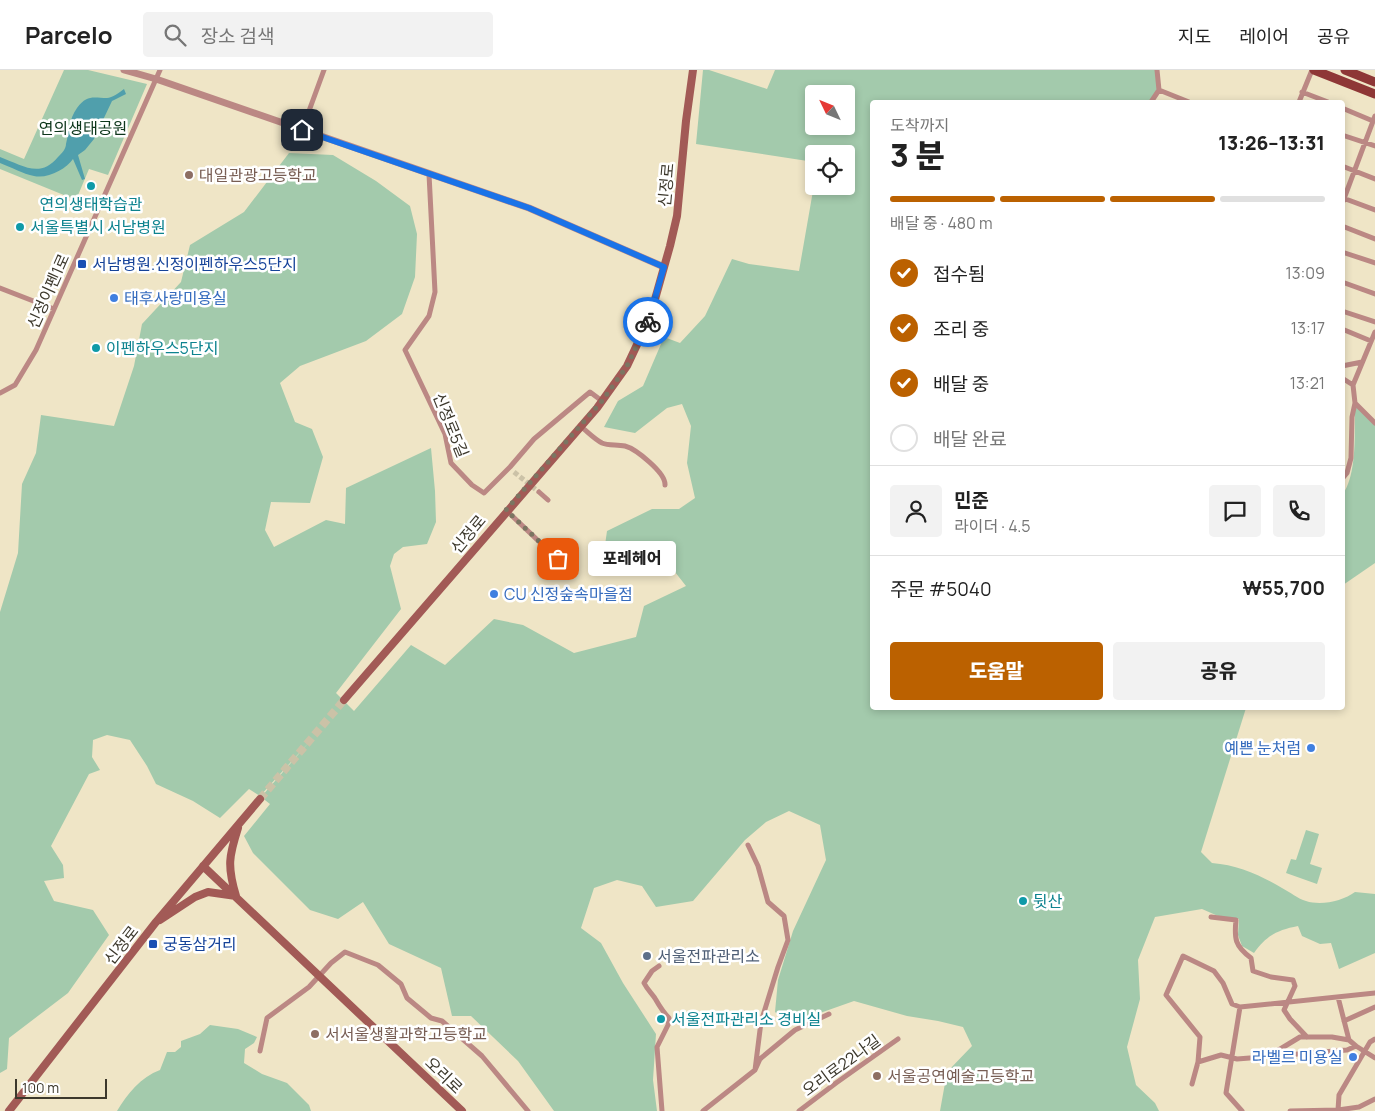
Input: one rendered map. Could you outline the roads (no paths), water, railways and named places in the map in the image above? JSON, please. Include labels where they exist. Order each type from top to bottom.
[{"type":"main road","name":"신정로","points":[[344,700],[602,401],[627,366],[650,317],[677,216],[693,70]]},
{"type":"main road","points":[[1313,70],[1375,94]]},
{"type":"main road","points":[[1344,70],[1375,82]]},
{"type":"main road","name":"신정로","points":[[9,1111],[156,922],[260,799]]},
{"type":"main road","points":[[156,922],[201,895],[216,892],[236,896],[229,865],[240,822]]},
{"type":"main road","name":"오리로","points":[[203,866],[321,975],[462,1111]]},
{"type":"street","points":[[124,70],[529,208],[664,267]]},
{"type":"street","name":"신정이펜1로","points":[[0,393],[15,385],[36,350],[160,70]]},
{"type":"street","points":[[302,130],[324,70]]},
{"type":"street","points":[[1153,100],[1159,90],[1157,70]]},
{"type":"street","points":[[1300,100],[1313,70]]},
{"type":"street","points":[[1159,90],[1183,100]]},
{"type":"street","points":[[1302,92],[1323,100]]},
{"type":"street","points":[[1345,109],[1374,119],[1345,195]]},
{"type":"street","points":[[1345,136],[1375,146]]},
{"type":"street","points":[[1345,167],[1375,179]]},
{"type":"street","name":"신정로5길","points":[[429,174],[435,292],[429,316],[405,350],[445,434],[451,463],[484,493],[534,440],[590,392],[602,401]]},
{"type":"street","points":[[1345,201],[1375,210]]},
{"type":"street","points":[[1345,227],[1375,239]]},
{"type":"street","points":[[1345,253],[1375,263]]},
{"type":"street","points":[[1345,283],[1375,294]]},
{"type":"street","points":[[0,288],[54,309]]},
{"type":"street","points":[[1345,312],[1375,322]]},
{"type":"street","points":[[1345,331],[1372,341]]},
{"type":"street","points":[[1345,475],[1351,458],[1354,403],[1352,385],[1375,332]]},
{"type":"street","points":[[1345,365],[1362,362]]},
{"type":"street","points":[[1345,380],[1352,385]]},
{"type":"street","points":[[1354,403],[1375,423]]},
{"type":"street","points":[[580,426],[601,443],[623,445],[635,451],[662,474],[665,485]]},
{"type":"street","points":[[510,467],[514,472]]},
{"type":"street","points":[[539,492],[548,500]]},
{"type":"street","points":[[506,510],[568,569]]},
{"type":"street","points":[[748,845],[758,866],[768,902],[784,916],[788,940],[761,1022],[755,1070]]},
{"type":"street","points":[[1211,917],[1236,920],[1235,933],[1239,949],[1251,958],[1252,971],[1271,978],[1293,980],[1295,986],[1284,1010],[1307,1037]]},
{"type":"street","points":[[260,1051],[267,1018],[309,987],[331,963],[345,952],[378,965],[401,984],[407,998],[431,1018],[442,1021],[482,1056],[528,1111]]},
{"type":"street","points":[[1192,1084],[1198,1062],[1200,1037],[1166,995],[1184,956],[1214,971],[1232,1004],[1240,1006],[1375,993]]},
{"type":"street","points":[[659,966],[652,971],[644,983],[658,1006],[669,1018],[668,1025],[657,1047],[662,1111]]},
{"type":"street","points":[[1338,997],[1349,1040]]},
{"type":"street","points":[[1240,1006],[1226,1093],[1242,1111]]},
{"type":"street","points":[[1344,1021],[1375,1007]]},
{"type":"street","points":[[703,1111],[755,1070],[760,1060],[794,1030],[828,1014]]},
{"type":"street","points":[[1270,1056],[1300,1037],[1332,1037],[1349,1040],[1375,1058]]},
{"type":"street","name":"오리로22나길","points":[[799,1111],[898,1039]]},
{"type":"street","points":[[1338,1110],[1339,1095],[1364,1051],[1370,1042],[1375,1039]]},
{"type":"street","points":[[1198,1062],[1221,1055],[1237,1059],[1347,1050],[1356,1046]]},
{"type":"street","points":[[1290,1111],[1359,1109],[1375,1099]]},
{"type":"water","points":[[124,89],[126,94],[112,101],[94,139],[78,155],[85,179],[82,180],[73,159],[66,166],[51,175],[39,177],[26,174],[0,163],[0,157],[23,166],[38,169],[51,164],[65,149],[72,117],[77,108],[87,99],[111,97]]},
{"type":"tunnel","points":[[514,472],[539,492]]},
{"type":"tunnel","points":[[260,799],[344,700]]},
{"type":"place","name":"대일관광고등학교","points":[[189,175]]},
{"type":"place","name":"연의생태학습관","points":[[91,186]]},
{"type":"place","name":"서울특별시 서남병원","points":[[20,227]]},
{"type":"place","name":"서남병원.신정이펜하우스5단지","points":[[82,264]]},
{"type":"place","name":"태후사랑미용실","points":[[114,298]]},
{"type":"place","name":"이펜하우스5단지","points":[[96,348]]},
{"type":"place","name":"포레헤어","points":[[558,559]]},
{"type":"place","name":"CU 신정숲속마을점","points":[[494,594]]},
{"type":"place","name":"예쁜 눈처럼","points":[[1311,748]]},
{"type":"place","name":"뒷산","points":[[1023,901]]},
{"type":"place","name":"궁동삼거리","points":[[153,944]]},
{"type":"place","name":"서울전파관리소","points":[[647,956]]},
{"type":"place","name":"서울전파관리소 경비실","points":[[661,1019]]},
{"type":"place","name":"서서울생활과학고등학교","points":[[315,1034]]},
{"type":"place","name":"라벨르 미용실","points":[[1353,1057]]},
{"type":"place","name":"서울공연예술고등학교","points":[[877,1076]]},
{"type":"park label","name":"연의생태공원","points":[[83,128]]}]
